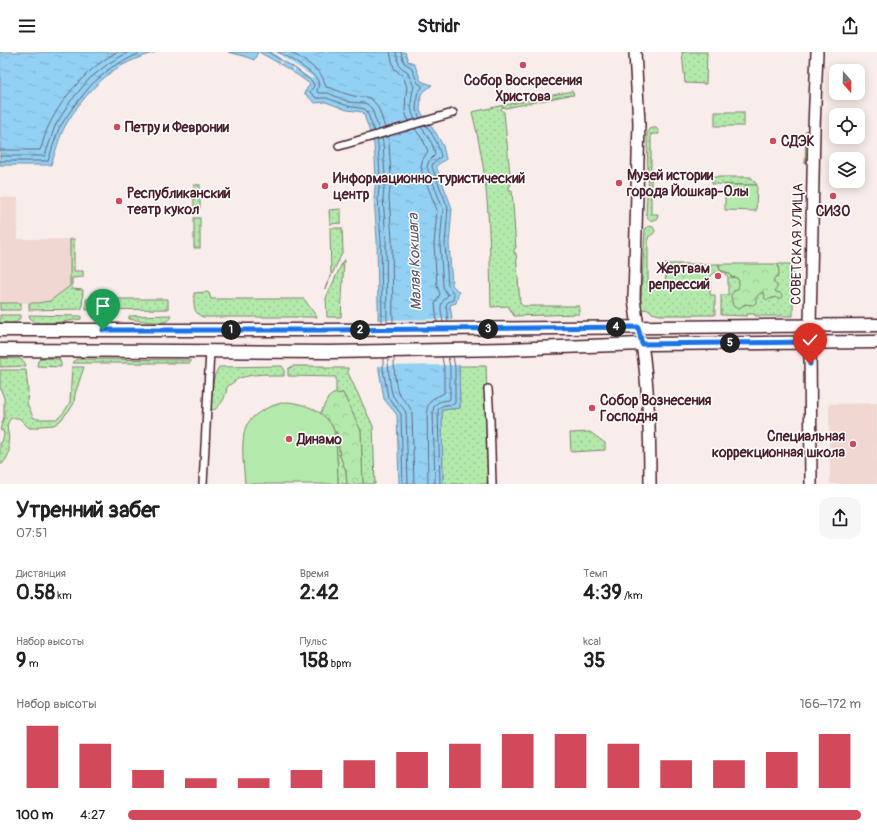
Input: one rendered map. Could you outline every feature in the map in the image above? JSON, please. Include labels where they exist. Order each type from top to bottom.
[{"type":"main road","name":"СОВЕТСКАЯ УЛИЦА","points":[[810,325],[810,342]]},
{"type":"main road","points":[[0,330],[508,329],[877,325]]},
{"type":"main road","points":[[638,327],[642,344]]},
{"type":"main road","points":[[0,350],[329,352],[508,349],[642,344],[877,342]]},
{"type":"street","points":[[635,52],[638,124],[634,299],[638,327]]},
{"type":"street","name":"СОВЕТСКАЯ УЛИЦА","points":[[810,325],[817,52]]},
{"type":"street","points":[[339,146],[453,113]]},
{"type":"street","name":"СОВЕТСКАЯ УЛИЦА","points":[[810,342],[811,484]]},
{"type":"street","points":[[642,344],[646,379],[650,450],[650,484]]},
{"type":"street","points":[[203,484],[210,351]]},
{"type":"street","points":[[488,390],[492,484]]},
{"type":"shaded area","points":[[0,197],[18,198],[18,239],[70,239],[70,286],[50,301],[38,303],[0,303]]},
{"type":"shaded area","name":"Специальная коррекционная школа","points":[[877,403],[877,484],[830,484],[829,404]]},
{"type":"green space","points":[[682,52],[707,52],[706,84],[685,83]]},
{"type":"green space","points":[[572,91],[574,95],[506,108],[503,107],[501,109],[504,112],[511,185],[509,186],[509,190],[512,190],[516,248],[514,249],[514,253],[516,253],[520,303],[523,306],[579,306],[579,314],[514,316],[508,306],[491,307],[486,189],[472,112]]},
{"type":"green space","points":[[715,112],[744,112],[744,126],[715,126]]},
{"type":"green space","points":[[656,128],[659,134],[651,134],[651,214],[658,214],[655,220],[649,220],[646,214],[648,175],[647,134],[649,129]]},
{"type":"green space","points":[[806,130],[811,133],[811,155],[805,164]]},
{"type":"green space","points":[[712,177],[751,177],[757,185],[712,184]]},
{"type":"green space","points":[[194,185],[200,185],[200,208],[194,208]]},
{"type":"green space","points":[[725,185],[757,185],[756,211],[725,210]]},
{"type":"green space","points":[[341,209],[341,223],[330,224],[329,210]]},
{"type":"green space","points":[[194,218],[200,218],[200,248],[194,248]]},
{"type":"green space","points":[[649,226],[653,227],[655,231],[648,237],[648,288],[666,288],[665,264],[719,264],[720,270],[730,274],[731,277],[737,278],[739,281],[738,289],[733,292],[733,306],[738,308],[754,301],[758,295],[763,292],[772,299],[780,293],[775,291],[773,280],[779,273],[778,264],[793,264],[793,316],[755,316],[755,314],[747,314],[747,316],[721,315],[721,295],[728,295],[728,277],[721,272],[714,273],[710,277],[710,295],[715,295],[715,315],[660,315],[652,313],[650,310],[641,309],[645,230]]},
{"type":"green space","points":[[330,228],[342,228],[343,251],[325,289],[331,275]]},
{"type":"green space","points":[[70,239],[74,239],[74,271],[83,271],[83,277],[72,278],[72,289],[83,290],[82,309],[29,310],[29,303],[50,301],[70,286]]},
{"type":"green space","points":[[344,259],[341,317],[327,317],[326,298]]},
{"type":"green space","points":[[719,264],[778,264],[779,273],[774,279],[774,283],[777,285],[775,291],[782,295],[781,298],[778,299],[775,297],[767,300],[764,298],[765,295],[763,292],[757,296],[756,303],[753,305],[745,304],[736,308],[733,306],[731,296],[733,292],[738,289],[739,281],[737,278],[732,278],[730,274],[720,270]]},
{"type":"green space","points":[[194,293],[209,293],[211,299],[304,299],[317,317],[203,317],[195,310]]},
{"type":"green space","points":[[86,299],[168,299],[168,309],[86,310]]},
{"type":"green space","points":[[0,303],[21,303],[21,310],[0,310]]},
{"type":"green space","points":[[0,315],[21,315],[20,319],[16,322],[0,323]]},
{"type":"green space","points":[[29,315],[81,316],[81,319],[54,323],[36,323],[30,318]]},
{"type":"green space","points":[[171,315],[169,320],[163,322],[129,319],[129,316]]},
{"type":"green space","points":[[0,358],[20,359],[24,361],[26,366],[0,367]]},
{"type":"green space","points":[[41,358],[59,359],[61,367],[37,366],[38,361]]},
{"type":"green space","points":[[76,359],[190,360],[190,363],[73,363]]},
{"type":"green space","points":[[282,366],[284,369],[284,376],[269,376],[267,374],[239,378],[227,387],[225,397],[219,405],[214,410],[210,408],[213,381],[219,367]]},
{"type":"green space","points":[[293,366],[348,368],[348,373],[373,426],[375,484],[363,484],[361,431],[343,393],[336,394],[336,377],[288,376],[288,369]]},
{"type":"green space","points":[[459,366],[486,366],[490,484],[443,484],[442,410],[460,408]]},
{"type":"green space","points":[[72,367],[84,367],[75,394],[74,403],[71,408],[60,421],[54,425],[40,426],[36,428],[29,428],[19,418],[11,418],[7,427],[9,436],[8,454],[4,462],[0,464],[0,443],[2,442],[4,435],[3,431],[0,430],[4,417],[4,398],[0,387],[0,370],[26,370],[28,390],[27,403],[33,417],[37,419],[56,419],[62,414],[70,402]]},
{"type":"green space","points":[[343,393],[361,431],[363,484],[347,484],[346,471],[340,456],[337,432],[334,432],[333,427],[320,414],[328,398],[333,394]]},
{"type":"green space","name":"Динамо","points":[[288,402],[314,409],[325,417],[334,430],[338,484],[245,484],[243,446],[244,434],[249,421],[267,408]]},
{"type":"green space","points":[[334,432],[336,432],[340,456],[346,471],[347,484],[338,484]]},
{"type":"green space","points":[[590,432],[605,443],[605,450],[571,452],[570,433]]},
{"type":"water","points":[[0,52],[156,52],[124,64],[107,75],[92,89],[67,122],[51,165],[0,165]]},
{"type":"water","points":[[228,52],[258,52],[254,60]]},
{"type":"water","name":"Малая Кокшага","points":[[259,52],[405,52],[408,61],[414,63],[421,81],[432,85],[421,94],[420,111],[436,133],[443,146],[446,159],[436,166],[452,208],[449,244],[452,285],[459,292],[456,303],[450,305],[459,366],[460,408],[442,410],[443,484],[399,484],[397,415],[384,399],[379,370],[377,240],[374,198],[376,177],[374,144],[363,112],[347,110],[326,102],[315,103],[304,93],[310,84],[298,75]]},
{"type":"pier","points":[[272,52],[276,52],[313,77],[311,79],[296,69],[294,72],[292,71],[294,67],[284,60],[281,64],[279,63],[281,59]]},
{"type":"pier","points":[[454,319],[460,365],[377,366],[376,320]]},
{"type":"place","name":"Собор Воскресения Христова","points":[[523,65]]},
{"type":"place","name":"Петру и Февронии","points":[[117,127]]},
{"type":"place","name":"СДЭК","points":[[773,141]]},
{"type":"place","name":"Музей истории города Йошкар-Олы","points":[[619,183]]},
{"type":"place","name":"Информационно-туристический центр","points":[[325,186]]},
{"type":"place","name":"СИЗО","points":[[833,196]]},
{"type":"place","name":"Республиканский театр кукол","points":[[119,201]]},
{"type":"place","name":"Жертвам репрессий","points":[[718,276]]},
{"type":"place","name":"Собор Вознесения Господня","points":[[592,408]]},
{"type":"place","name":"Динамо","points":[[289,439]]},
{"type":"place","name":"Специальная коррекционная школа","points":[[853,444]]},
{"type":"route","points":[[103,330],[508,329],[638,327],[642,344],[810,342],[810,364]]}]
